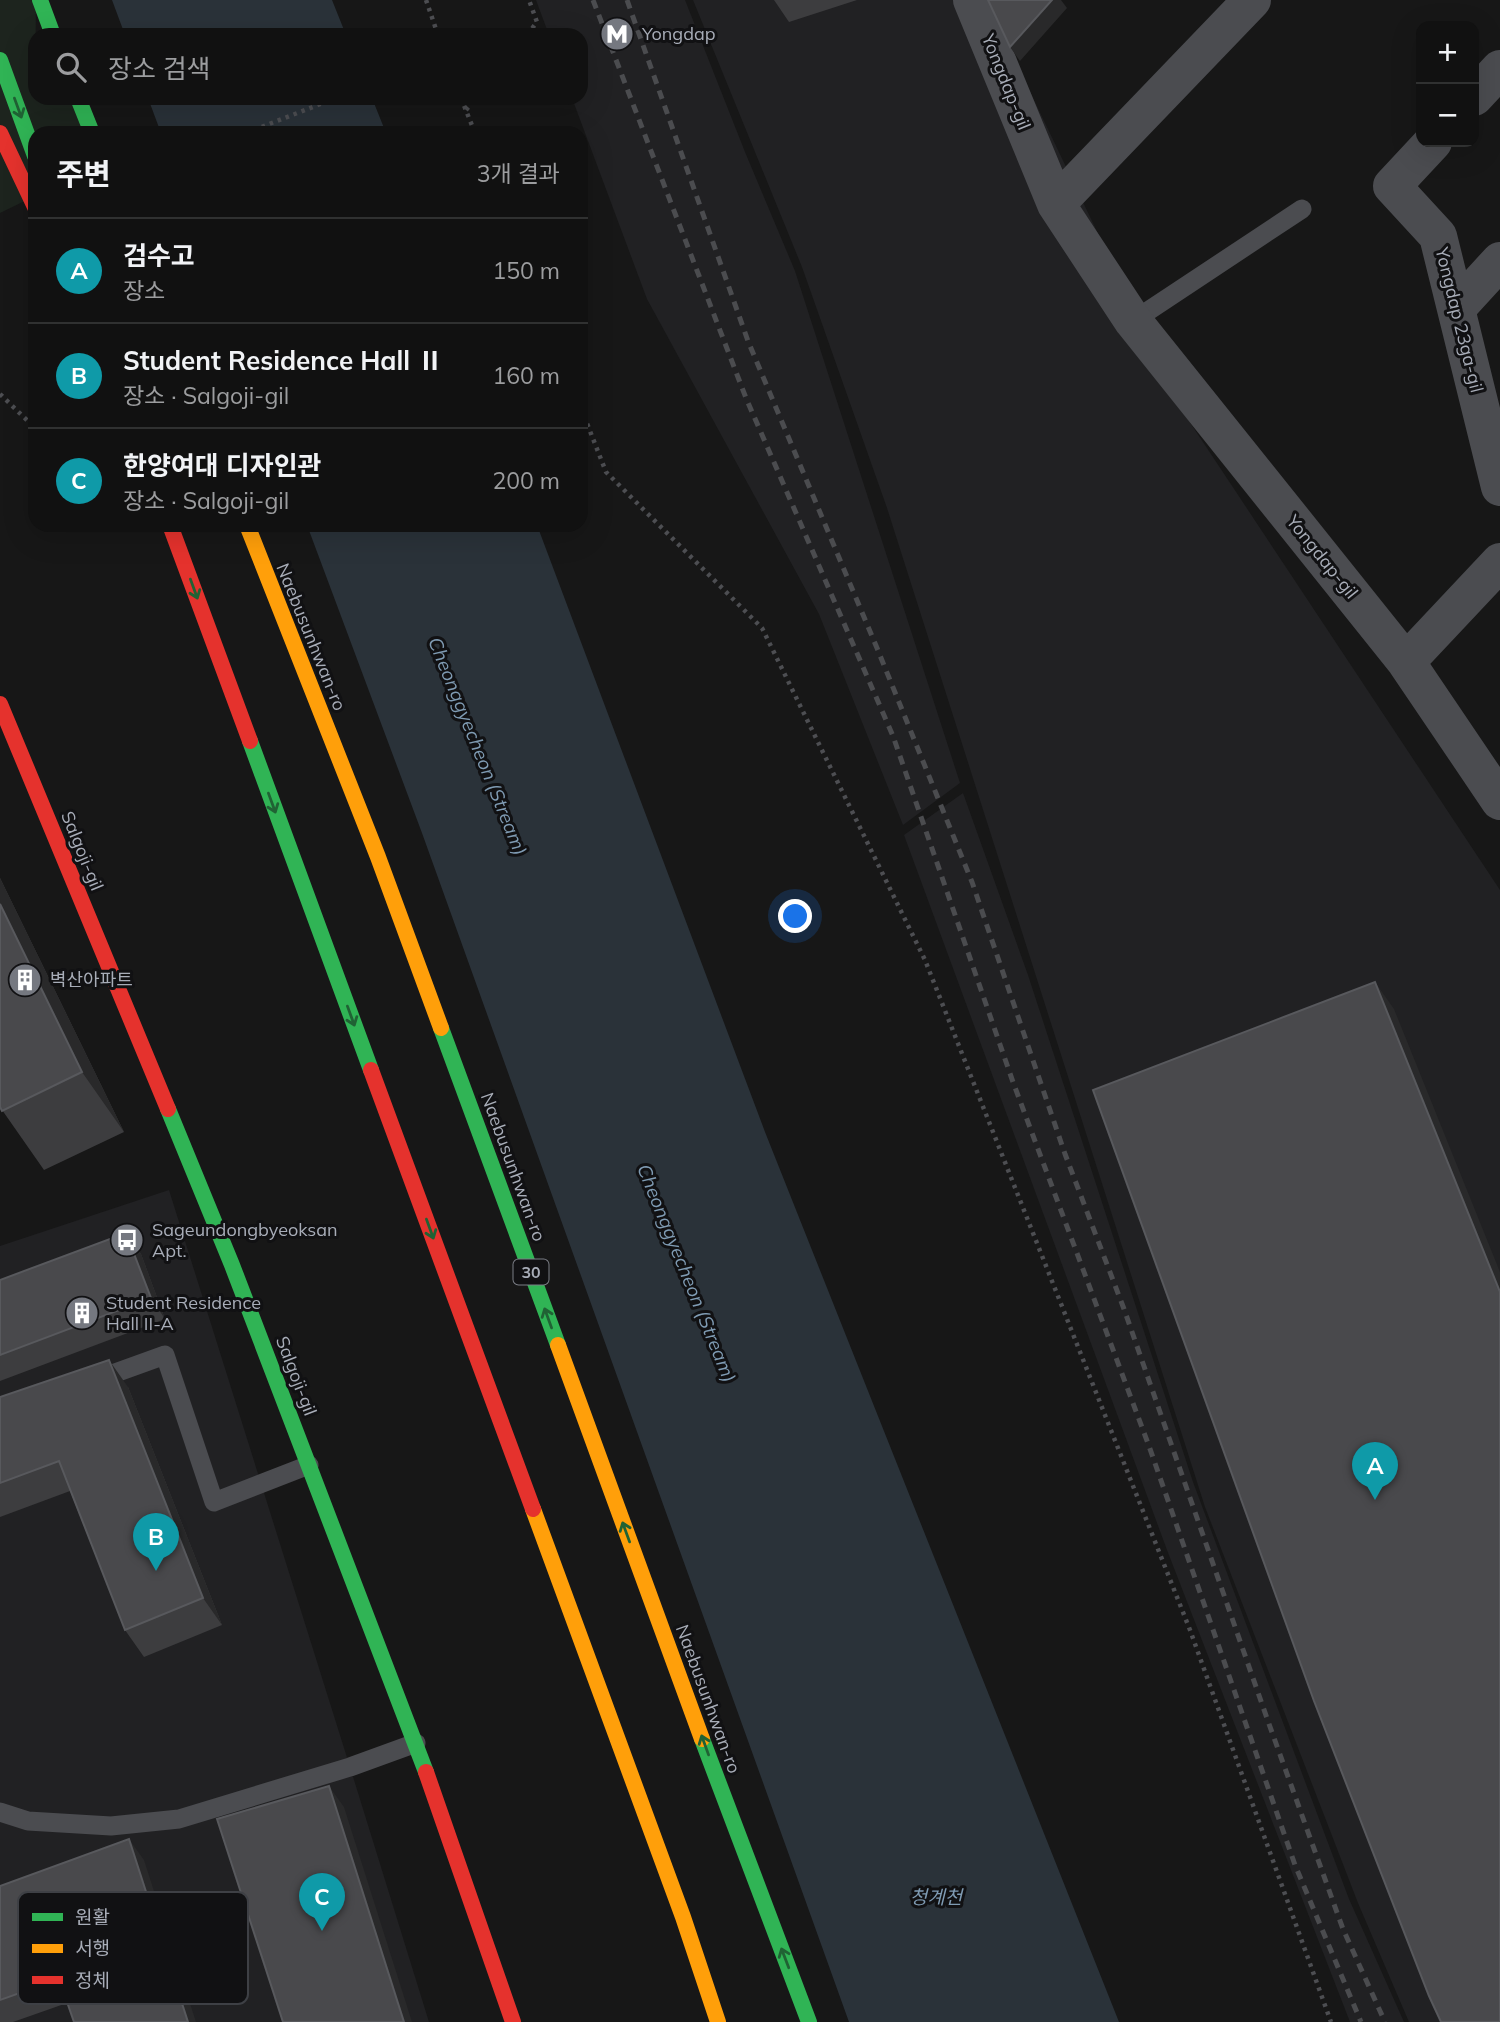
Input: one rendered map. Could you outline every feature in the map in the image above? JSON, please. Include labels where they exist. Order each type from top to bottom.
[{"type":"main road","points":[[40,0],[50,28]]},
{"type":"main road","points":[[0,60],[28,137]]},
{"type":"main road","points":[[81,105],[89,126]]},
{"type":"main road","points":[[0,132],[28,192]]},
{"type":"main road","points":[[173,532],[683,1917],[718,2022]]},
{"type":"main road","name":"Naebusunhwan-ro","points":[[250,532],[378,858],[809,2022]]},
{"type":"main road","name":"Salgoji-gil","points":[[0,704],[232,1265],[416,1743],[513,2022]]},
{"type":"main road","name":"Salgoji-gil","points":[[490,1952],[529,2022]]},
{"type":"street","name":"Yongdap-gil","points":[[972,0],[1056,204],[1133,321],[1406,662],[1500,801]]},
{"type":"street","points":[[1056,204],[1252,0]]},
{"type":"street","points":[[1479,92],[1500,69]]},
{"type":"street","name":"Yongdap 23ga-gil","points":[[1428,147],[1392,186],[1438,236],[1500,486]]},
{"type":"street","points":[[1456,309],[1500,261]]},
{"type":"street","points":[[1406,662],[1500,562]]},
{"type":"lane","points":[[1133,321],[1302,209]]},
{"type":"lane","points":[[76,1387],[165,1355],[214,1502],[309,1465]]},
{"type":"lane","points":[[0,1812],[28,1821],[111,1826],[179,1819],[351,1767],[416,1743]]},
{"type":"path","points":[[426,0],[436,28]]},
{"type":"path","points":[[529,0],[537,22],[532,28]]},
{"type":"path","points":[[264,126],[318,105]]},
{"type":"path","points":[[464,105],[471,126]]},
{"type":"path","points":[[466,111],[471,105]]},
{"type":"path","points":[[0,394],[28,421]]},
{"type":"path","points":[[588,426],[606,472],[762,628],[925,960],[1190,1630],[1331,2022]]},
{"type":"shaded area","points":[[0,0],[36,0],[36,28],[28,28],[28,105],[77,105],[85,126],[28,126],[28,199],[0,213]]},
{"type":"shaded area","points":[[536,0],[685,0],[795,271],[960,783],[903,825],[819,614],[647,299],[588,141],[588,126],[582,126],[575,105],[588,105],[588,28],[546,28]]},
{"type":"shaded area","points":[[693,0],[986,0],[1185,415],[1500,890],[1500,2022],[1409,2022],[1358,1903],[1205,1507],[887,508],[802,267]]},
{"type":"shaded area","points":[[963,793],[1028,975],[1193,1482],[1349,1899],[1404,2022],[1350,2022],[1167,1550],[904,835]]},
{"type":"shaded area","points":[[169,1190],[429,2022],[0,2022],[0,1246]]},
{"type":"water","points":[[112,0],[332,0],[343,28],[122,28]]},
{"type":"water","points":[[151,105],[375,105],[383,126],[158,126]]},
{"type":"water","name":"청계천","points":[[310,532],[540,532],[765,1132],[1119,2022],[849,2022],[422,833]]},
{"type":"building","points":[[988,0],[1052,0],[1010,47]]},
{"type":"building","points":[[0,904],[82,1072],[2,1111],[0,1107]]},
{"type":"building","points":[[1375,982],[1500,1292],[1500,2022],[1441,2022],[1429,1996],[1314,1701],[1093,1090]]},
{"type":"building","name":"Student Residence Hall II-A","points":[[126,1233],[151,1298],[0,1355],[0,1280]]},
{"type":"building","points":[[109,1360],[203,1598],[125,1630],[59,1461],[0,1483],[0,1397]]},
{"type":"building","points":[[329,1786],[404,2022],[283,2022],[248,1914],[248,1892],[241,1892],[217,1819]]},
{"type":"building","points":[[129,1839],[146,1892],[18,1892],[18,1994],[0,2000],[0,1886]]},
{"type":"building","points":[[68,2004],[182,2004],[188,2022],[74,2022]]},
{"type":"railway","points":[[593,0],[746,398],[893,736],[1013,1082],[1149,1446],[1295,1865],[1361,2022]]},
{"type":"railway","points":[[627,0],[748,341],[972,882],[1065,1154],[1124,1309],[1343,1929],[1385,2022]]},
{"type":"traffic: fast","points":[[40,0],[50,28]]},
{"type":"traffic: fast","points":[[0,60],[28,137]]},
{"type":"traffic: fast","points":[[81,105],[89,126]]},
{"type":"traffic: fast","points":[[250,741],[371,1070]]},
{"type":"traffic: fast","points":[[441,1028],[558,1345]]},
{"type":"traffic: fast","points":[[168,1109],[232,1265],[426,1772]]},
{"type":"traffic: fast","points":[[702,1739],[809,2022]]},
{"type":"traffic: slow","points":[[250,532],[378,857],[441,1028]]},
{"type":"traffic: slow","points":[[558,1345],[702,1739]]},
{"type":"traffic: slow","points":[[533,1509],[683,1917],[718,2022]]},
{"type":"traffic: jam","points":[[0,133],[28,192]]},
{"type":"traffic: jam","points":[[173,532],[250,741]]},
{"type":"traffic: jam","points":[[0,704],[168,1109]]},
{"type":"traffic: jam","points":[[371,1070],[533,1509]]},
{"type":"traffic: jam","points":[[426,1772],[513,2022]]},
{"type":"place","name":"Yongdap","points":[[617,34]]},
{"type":"place","name":"벽산아파트","points":[[25,980]]},
{"type":"place","name":"Sageundongbyeoksan Apt.","points":[[127,1240]]},
{"type":"place","name":"Student Residence Hall II-A","points":[[82,1313]]},
{"type":"place","name":"검수고","points":[[1375,1500]]},
{"type":"place","name":"Student Residence Hall Ⅱ","points":[[156,1571]]},
{"type":"place","name":"한양여대 디자인관","points":[[322,1931]]},
{"type":"water label","name":"Cheonggyecheon (Stream)","points":[[478,746]]},
{"type":"water label","name":"Cheonggyecheon (Stream)","points":[[687,1273]]}]
